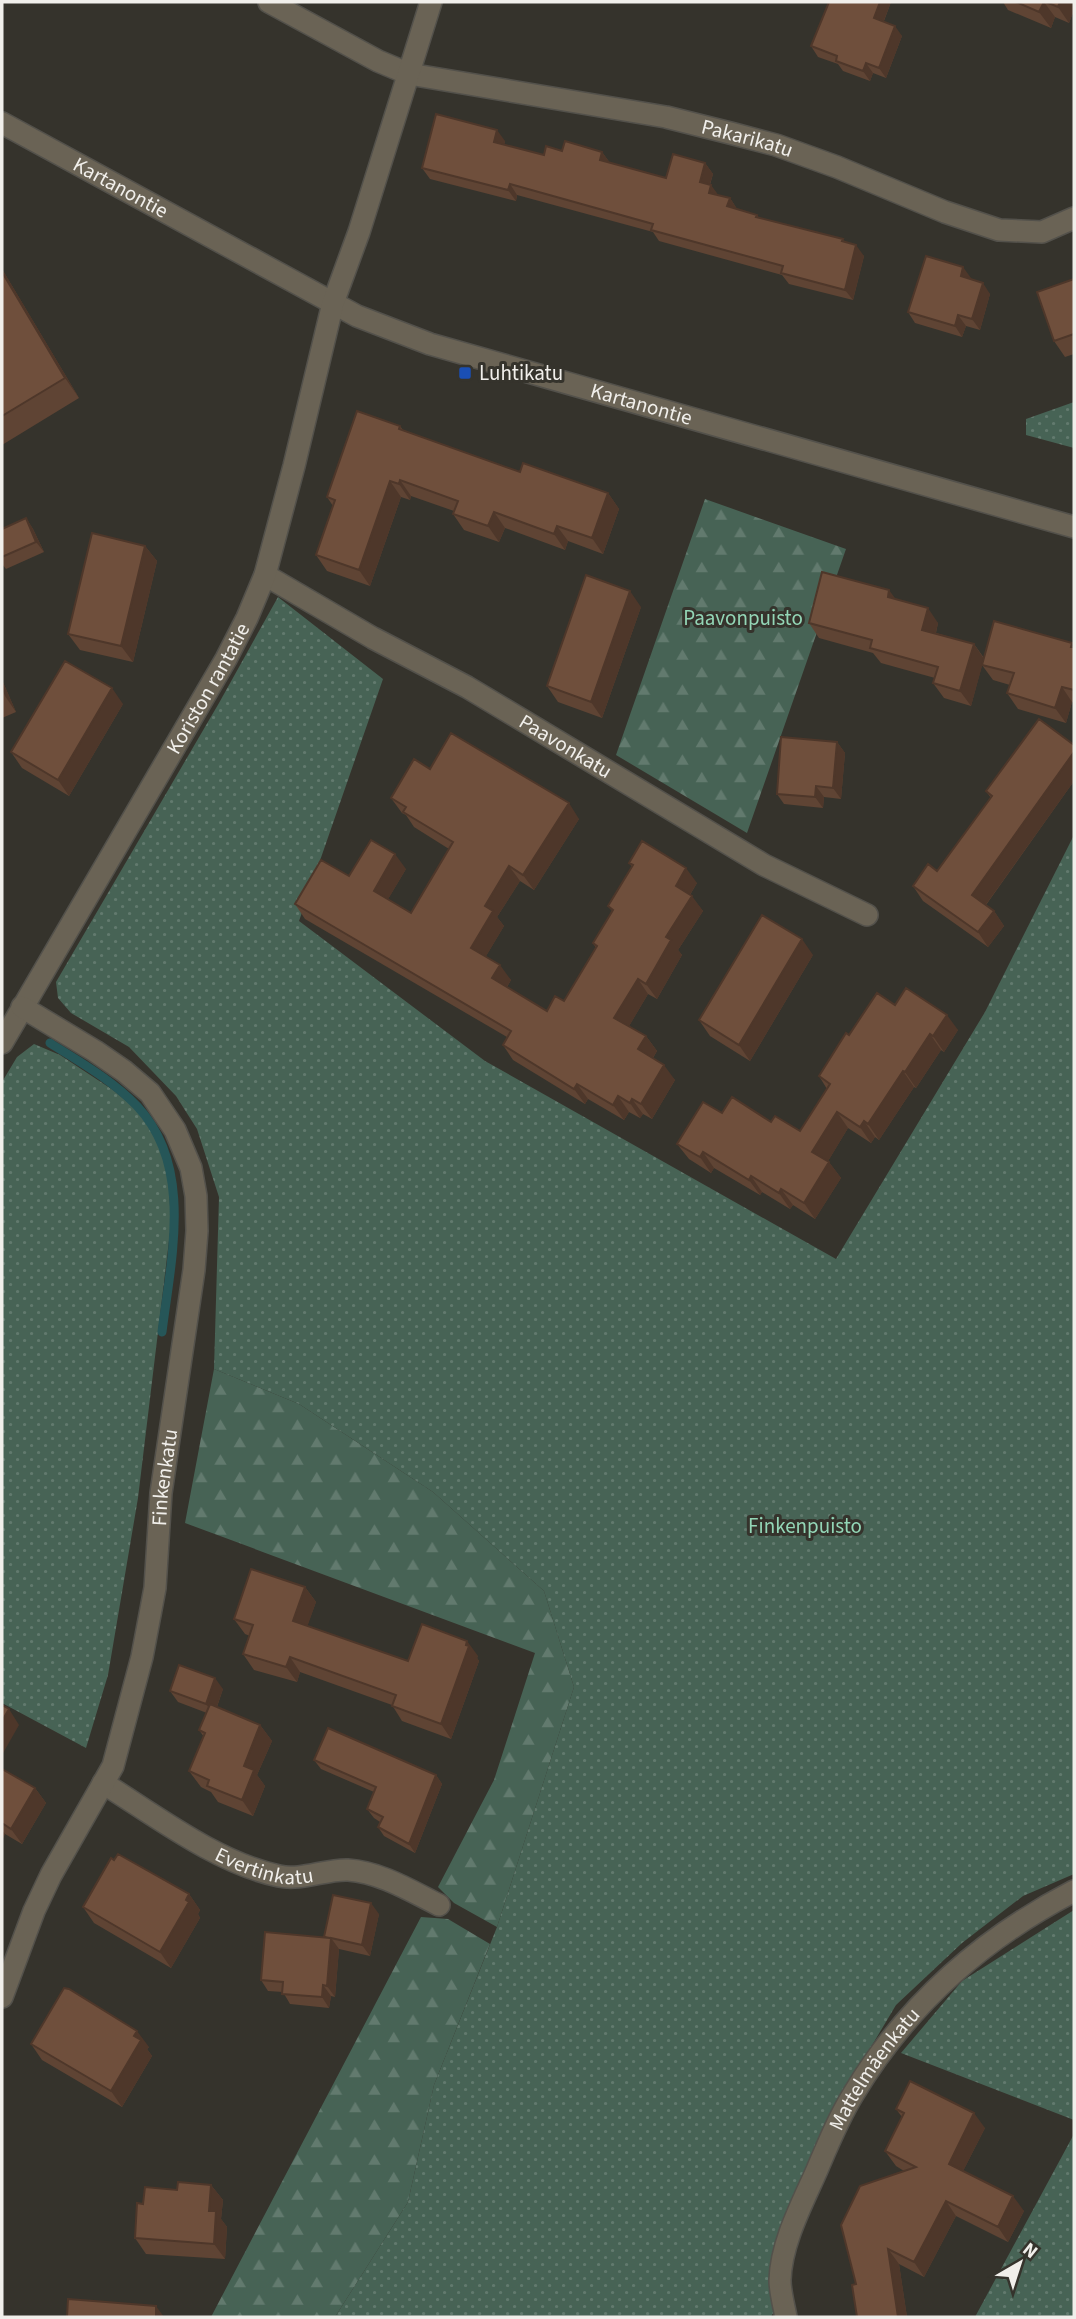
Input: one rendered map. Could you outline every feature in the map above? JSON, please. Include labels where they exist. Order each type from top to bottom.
[{"type":"street","name":"Pakarikatu","points":[[269,2],[378,61],[409,74],[666,117],[776,145],[945,212],[999,230],[1042,232],[1074,218]]},
{"type":"street","points":[[333,303],[359,232],[431,2]]},
{"type":"street","name":"Kartanontie","points":[[2,123],[357,316],[430,344],[1074,527]]},
{"type":"street","name":"Koriston rantatie","points":[[2,1043],[226,659],[247,618],[265,575],[333,303]]},
{"type":"street","name":"Paavonkatu","points":[[265,575],[373,638],[467,687],[764,865],[867,915]]},
{"type":"street","name":"Finkenkatu","points":[[2,1997],[46,1887],[113,1766],[142,1657],[155,1588],[161,1493],[194,1270],[197,1231],[196,1196],[191,1168],[175,1130],[150,1093],[124,1071],[22,1007]]},
{"type":"street","name":"Evertinkatu","points":[[103,1783],[202,1844],[255,1869],[281,1877],[348,1870],[370,1875],[439,1905]]},
{"type":"street","name":"Mattelmäenkatu","points":[[786,2317],[780,2281],[786,2247],[804,2197],[853,2094],[898,2029],[956,1969],[1009,1930],[1074,1891]]},
{"type":"green space","points":[[1074,402],[1074,448],[1026,435],[1026,419]]},
{"type":"green space","name":"Paavonpuisto","points":[[705,499],[846,549],[747,833],[616,755]]},
{"type":"green space","name":"Finkenpuisto","points":[[278,597],[383,679],[299,921],[485,1061],[836,1259],[985,1012],[1074,835],[1074,1874],[1023,1896],[962,1943],[896,2005],[846,2089],[773,2265],[771,2317],[335,2317],[408,2202],[434,2085],[497,1927],[574,1687],[544,1591],[433,1492],[299,1404],[214,1369],[219,1197],[197,1129],[176,1096],[129,1047],[71,1013],[58,998],[56,982]]},
{"type":"green space","points":[[34,1044],[60,1055],[113,1090],[148,1119],[168,1171],[171,1224],[138,1498],[108,1675],[86,1748],[2,1703],[2,1082],[17,1057]]},
{"type":"green space","points":[[214,1369],[299,1404],[433,1492],[544,1591],[574,1687],[497,1927],[454,1903],[438,1887],[494,1780],[535,1653],[185,1523]]},
{"type":"green space","points":[[1074,1910],[1074,2120],[901,2053],[962,1981]]},
{"type":"green space","points":[[421,1917],[448,1919],[490,1944],[434,2085],[408,2202],[335,2317],[211,2317]]},
{"type":"green space","points":[[1074,2134],[1074,2317],[975,2317]]},
{"type":"building","points":[[829,2],[880,2],[874,18],[895,26],[879,68],[866,63],[863,71],[836,61],[837,56],[811,46]]},
{"type":"building","points":[[1016,2],[1044,2],[1039,12]]},
{"type":"building","points":[[1046,2],[1060,2],[1058,7]]},
{"type":"building","points":[[436,114],[497,130],[494,142],[544,155],[546,146],[562,151],[565,141],[602,152],[600,160],[666,178],[673,154],[705,163],[700,182],[711,185],[709,193],[730,198],[727,206],[757,215],[756,217],[843,239],[842,241],[856,245],[845,290],[781,273],[783,266],[651,230],[653,224],[510,184],[508,190],[422,168]]},
{"type":"building","points":[[926,256],[963,267],[961,276],[983,283],[972,319],[958,315],[955,326],[908,312]]},
{"type":"building","points":[[2,272],[65,378],[2,416]]},
{"type":"building","points":[[1074,279],[1074,334],[1054,341],[1037,292]]},
{"type":"building","points":[[357,411],[400,426],[399,429],[520,472],[523,463],[608,493],[592,538],[557,526],[554,534],[494,512],[488,526],[453,514],[458,501],[400,480],[399,484],[390,481],[359,570],[316,555],[335,500],[327,497]]},
{"type":"building","points":[[26,518],[36,542],[2,557],[2,529]]},
{"type":"building","points":[[92,533],[145,546],[121,646],[68,634]]},
{"type":"building","points":[[822,572],[889,590],[888,597],[928,608],[922,630],[974,644],[960,691],[933,683],[938,667],[870,648],[872,640],[809,623]]},
{"type":"building","points":[[586,575],[630,591],[591,702],[547,686]]},
{"type":"building","points":[[994,621],[1072,643],[1074,690],[1062,687],[1055,708],[1007,693],[1014,673],[982,665]]},
{"type":"building","points":[[65,661],[112,688],[58,780],[11,752]]},
{"type":"building","points":[[1039,719],[1074,745],[1074,752],[972,895],[994,911],[978,932],[913,886],[928,864],[937,871],[992,796],[986,791]]},
{"type":"building","points":[[451,733],[569,803],[523,875],[509,866],[485,906],[493,911],[471,948],[500,965],[492,978],[547,1011],[555,996],[564,1001],[597,946],[593,943],[613,910],[608,906],[633,865],[629,863],[642,841],[686,868],[676,886],[692,896],[666,937],[671,940],[646,984],[638,979],[614,1018],[646,1036],[638,1049],[664,1065],[641,1104],[632,1099],[630,1103],[618,1096],[613,1105],[577,1084],[574,1089],[503,1045],[511,1031],[295,904],[321,860],[349,876],[371,840],[395,854],[374,891],[411,913],[453,842],[403,812],[406,807],[391,798],[414,759],[430,769]]},
{"type":"building","points":[[781,737],[837,742],[833,788],[816,786],[815,797],[777,794]]},
{"type":"building","points":[[762,915],[802,939],[739,1045],[699,1020]]},
{"type":"building","points":[[906,988],[947,1015],[933,1036],[930,1034],[905,1072],[903,1071],[868,1124],[864,1121],[860,1127],[837,1112],[812,1152],[829,1162],[804,1203],[781,1189],[779,1193],[751,1176],[749,1180],[703,1152],[700,1157],[677,1144],[703,1102],[722,1113],[732,1097],[771,1122],[775,1116],[800,1131],[830,1084],[819,1076],[846,1033],[849,1035],[877,993],[895,1005]]},
{"type":"building","points":[[251,1569],[305,1587],[293,1621],[408,1661],[422,1624],[467,1641],[466,1645],[469,1646],[441,1724],[392,1706],[396,1695],[290,1657],[286,1667],[243,1654],[253,1625],[234,1619]]},
{"type":"building","points":[[179,1665],[215,1678],[206,1704],[170,1691]]},
{"type":"building","points":[[210,1704],[260,1725],[244,1766],[254,1770],[242,1800],[207,1786],[209,1780],[189,1771],[205,1733],[199,1730]]},
{"type":"building","points":[[2,1705],[9,1709],[2,1721]]},
{"type":"building","points":[[328,1728],[436,1775],[409,1844],[378,1827],[383,1817],[367,1809],[376,1787],[314,1760]]},
{"type":"building","points":[[2,1769],[35,1788],[11,1829],[2,1823]]},
{"type":"building","points":[[118,1854],[189,1894],[186,1900],[189,1902],[160,1952],[83,1907],[111,1858],[114,1860]]},
{"type":"building","points":[[333,1895],[371,1903],[362,1945],[331,1938],[327,1986],[323,1985],[322,1997],[282,1994],[283,1982],[261,1980],[265,1932],[330,1938],[324,1937]]},
{"type":"building","points":[[64,1988],[137,2031],[134,2036],[141,2040],[111,2091],[31,2044]]},
{"type":"building","points":[[910,2081],[974,2113],[949,2164],[1013,2196],[998,2227],[946,2201],[914,2262],[888,2249],[898,2317],[857,2317],[852,2285],[856,2284],[841,2225],[860,2186],[916,2167],[885,2151],[904,2113],[896,2109]]},
{"type":"building","points":[[178,2182],[211,2185],[209,2211],[216,2211],[214,2244],[135,2238],[137,2203],[143,2204],[145,2187],[177,2190]]},
{"type":"building","points":[[68,2299],[156,2306],[156,2317],[67,2317]]},
{"type":"waterway","points":[[50,1043],[84,1064],[137,1106],[155,1130],[166,1156],[174,1214],[162,1332]]},
{"type":"place","name":"Luhtikatu","points":[[465,373]]}]
